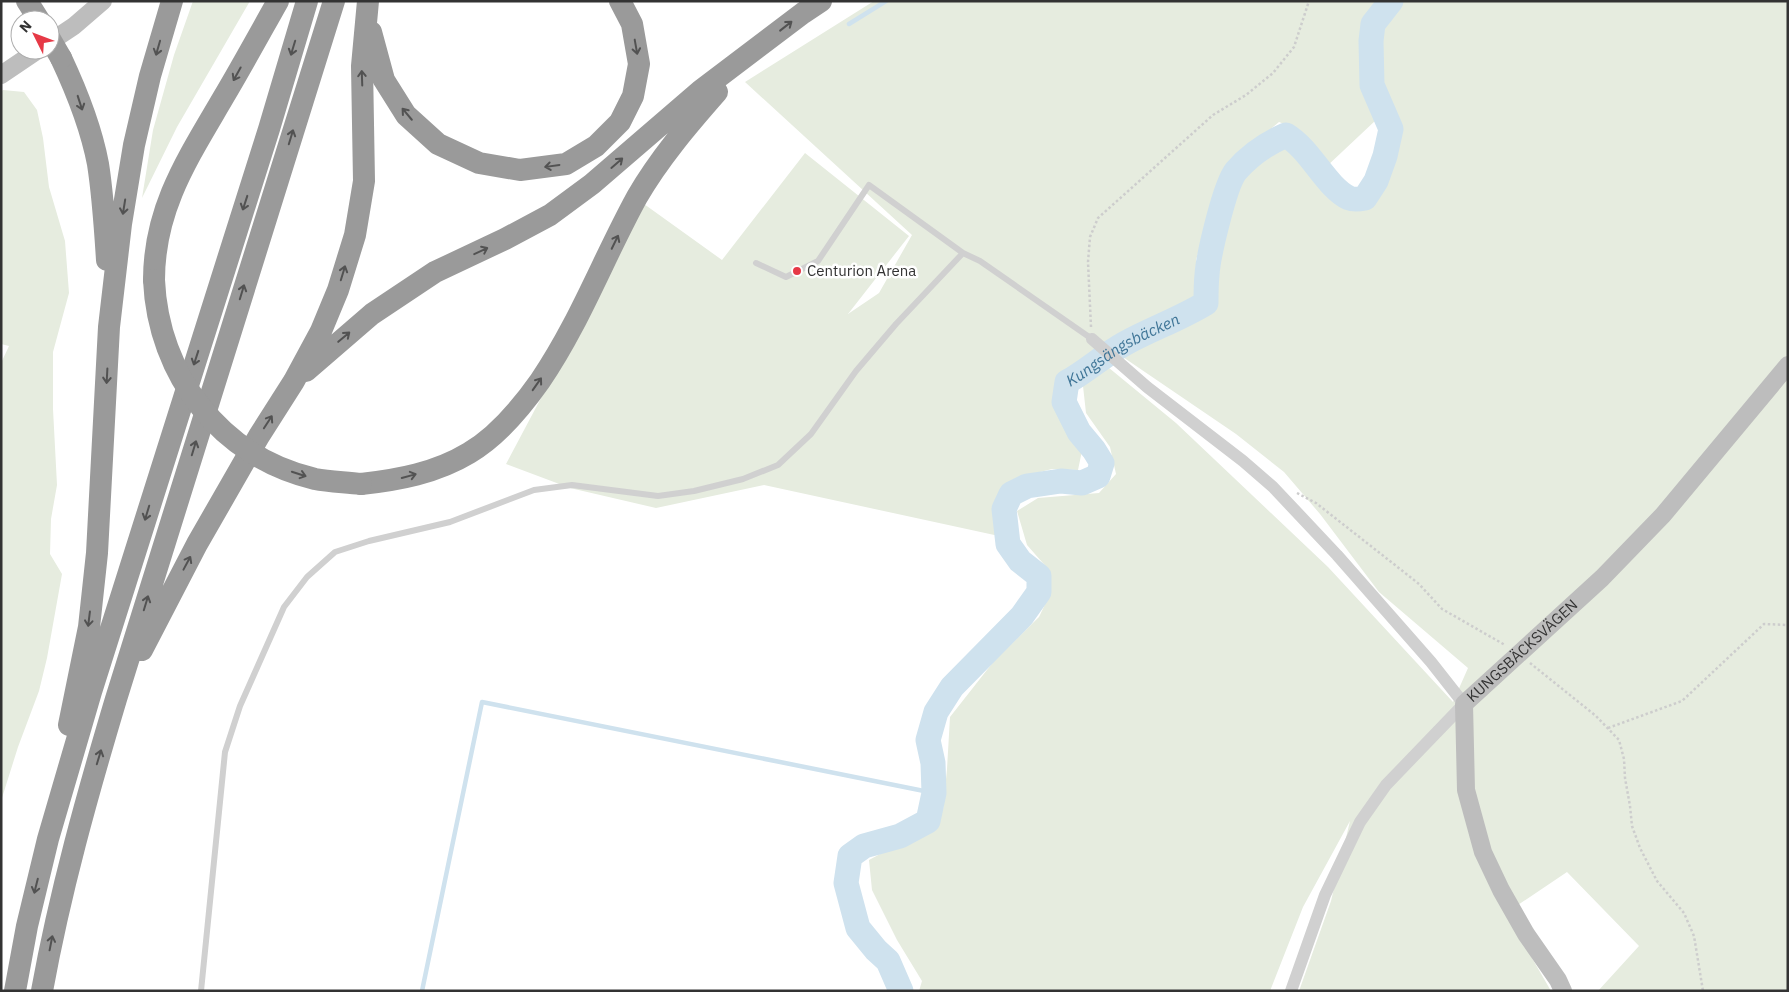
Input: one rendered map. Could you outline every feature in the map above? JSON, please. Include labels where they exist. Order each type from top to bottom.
[{"type":"highway","points":[[48,839],[88,627],[97,554],[109,327],[122,224],[134,145],[150,76],[172,1]]},
{"type":"highway","points":[[278,1],[187,160],[170,196],[157,239],[154,259],[155,301],[159,323],[169,355],[177,372],[197,402],[221,429],[250,452],[283,468],[317,479],[361,484],[394,480],[431,470],[469,453],[496,432],[522,407],[554,360],[574,326],[638,197],[674,142],[752,52]]},
{"type":"highway","points":[[15,991],[27,926],[48,839],[91,692],[263,148],[307,1]]},
{"type":"highway","points":[[42,991],[53,929],[82,813],[334,1]]},
{"type":"highway","points":[[367,6],[374,46],[384,80],[406,115],[438,144],[479,163],[520,170],[566,164],[596,146],[620,122],[633,96],[639,64],[632,24],[620,1]]},
{"type":"highway","points":[[294,381],[372,314],[435,272],[505,239],[557,210],[592,184],[700,91],[821,1]]},
{"type":"highway","points":[[116,699],[197,544],[322,331],[338,290],[355,235],[364,180],[362,66],[367,6]]},
{"type":"highway","points":[[60,58],[76,90],[98,164],[104,216],[109,327]]},
{"type":"street","points":[[60,40],[103,1]]},
{"type":"street","points":[[1,76],[24,60]]},
{"type":"street","points":[[1092,339],[1127,370],[1243,461],[1273,487],[1431,662],[1464,704],[1386,785],[1360,822],[1325,895],[1291,991]]},
{"type":"street","name":"KUNGSBÄCKSVÄGEN","points":[[1563,991],[1558,980],[1526,934],[1501,890],[1483,852],[1466,790],[1464,704],[1602,578],[1663,515],[1788,365]]},
{"type":"lane","points":[[756,263],[786,277],[818,261],[869,185],[963,253],[980,261],[1092,339]]},
{"type":"lane","points":[[201,991],[225,752],[240,706],[284,607],[307,577],[335,552],[369,541],[450,522],[534,490],[572,485],[658,496],[694,491],[743,479],[778,465],[811,434],[862,364],[896,324],[963,253]]},
{"type":"path","points":[[1092,339],[1088,262],[1090,237],[1098,218],[1213,115],[1246,95],[1273,73],[1294,47],[1309,1]]},
{"type":"path","points":[[1291,489],[1316,503],[1354,532],[1419,584],[1442,609],[1518,654],[1596,716],[1619,740],[1624,759],[1624,778],[1632,826],[1640,848],[1657,881],[1684,913],[1694,936],[1703,991]]},
{"type":"path","points":[[1608,728],[1682,701],[1764,624],[1788,625]]},
{"type":"shaded area","points":[[193,1],[250,1],[177,127],[142,198],[153,130],[174,55]]},
{"type":"shaded area","points":[[874,1],[1379,1],[1364,21],[1363,87],[1376,120],[1326,167],[1321,155],[1300,130],[1279,122],[1229,164],[1214,196],[1196,260],[1198,295],[1143,329],[1111,342],[1087,360],[1062,375],[1057,397],[1065,426],[1083,446],[1078,470],[1052,469],[1020,477],[1000,490],[996,509],[999,536],[764,485],[656,508],[570,488],[506,464],[644,204],[722,260],[805,153],[909,236],[848,314],[879,293],[912,235],[745,82]]},
{"type":"shaded area","points":[[1400,1],[1788,1],[1788,991],[1598,991],[1639,946],[1567,872],[1506,913],[1551,991],[1299,991],[1331,901],[1350,821],[1303,907],[1270,991],[919,991],[922,981],[897,940],[872,890],[869,860],[908,839],[943,810],[950,717],[994,661],[1039,617],[1051,592],[1049,570],[1027,545],[1017,511],[1038,498],[1099,493],[1116,474],[1110,447],[1086,413],[1083,386],[1103,363],[1176,423],[1328,567],[1453,702],[1468,668],[1379,592],[1320,514],[1284,472],[1236,434],[1117,353],[1144,337],[1200,314],[1215,304],[1213,258],[1231,192],[1242,169],[1274,146],[1289,142],[1301,153],[1319,180],[1346,207],[1366,204],[1382,183],[1391,158],[1397,125],[1378,82],[1378,26],[1384,14]]},
{"type":"shaded area","points":[[3,90],[24,92],[37,110],[43,138],[49,187],[65,241],[69,293],[53,352],[53,409],[57,485],[51,519],[50,554],[62,574],[39,691],[18,747],[1,801],[1,363],[9,346],[1,344],[1,92]]},
{"type":"waterway","points":[[849,24],[886,1]]},
{"type":"waterway","name":"Kungsängsbäcken","points":[[901,991],[888,961],[858,928],[846,883],[850,856],[864,846],[900,836],[928,821],[934,793],[933,763],[928,740],[936,712],[952,687],[1022,616],[1039,592],[1039,576],[1020,561],[1008,544],[1004,509],[1011,494],[1027,486],[1061,481],[1082,483],[1098,476],[1102,463],[1079,432],[1064,402],[1067,382],[1124,344],[1206,303],[1208,266],[1222,205],[1232,178],[1241,165],[1266,146],[1286,135],[1303,150],[1341,193],[1351,199],[1365,198],[1376,181],[1385,156],[1391,129],[1372,85],[1371,41],[1373,24],[1391,1]]},
{"type":"waterway","points":[[422,991],[482,702],[934,793]]},
{"type":"place","name":"Centurion Arena","points":[[797,271]]}]
